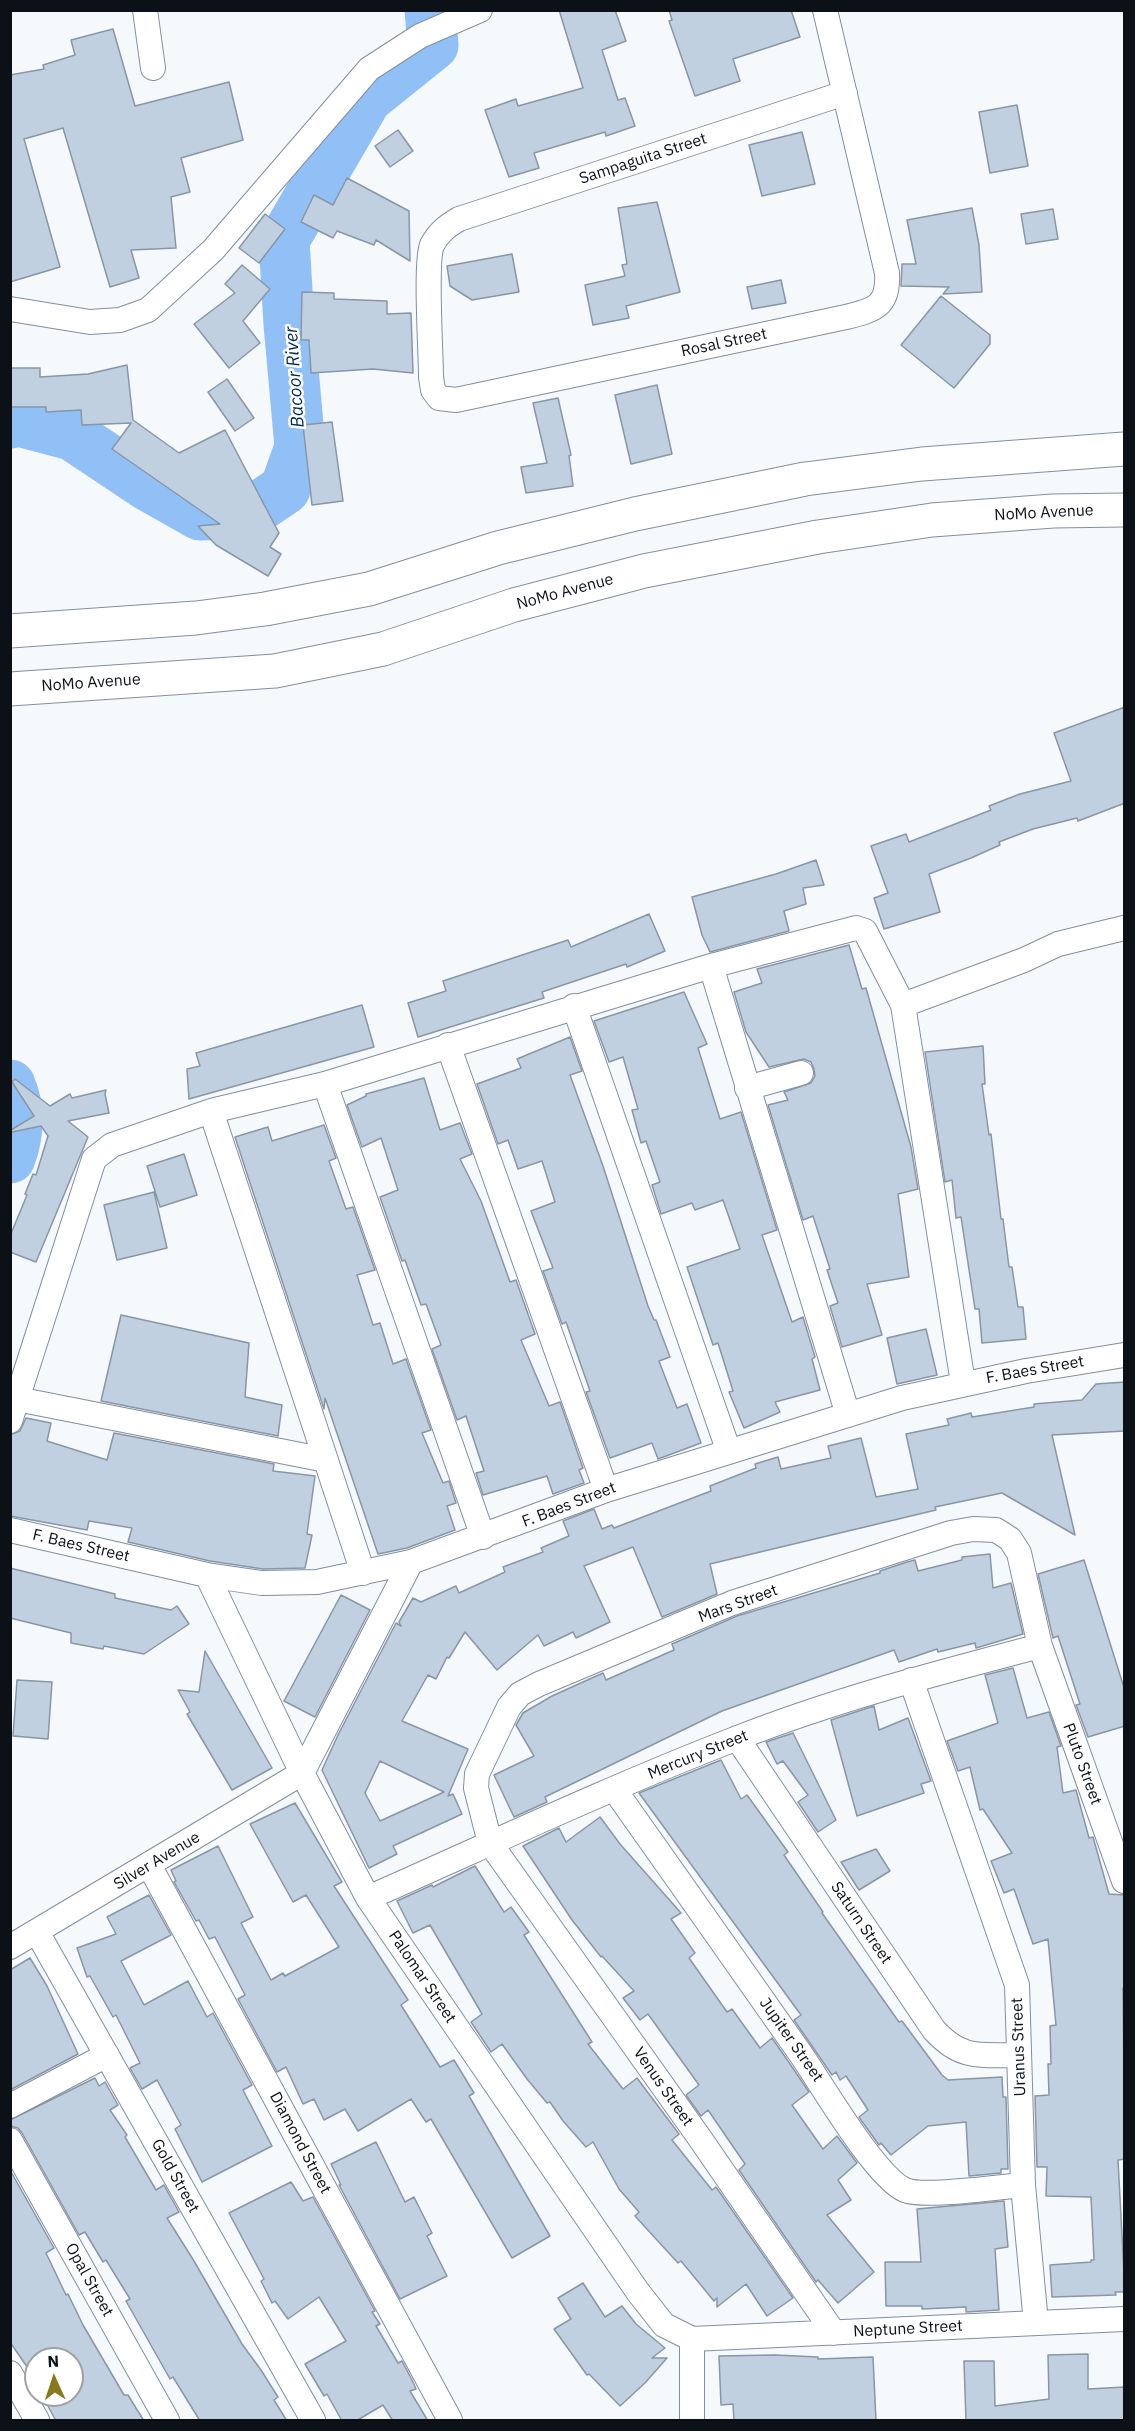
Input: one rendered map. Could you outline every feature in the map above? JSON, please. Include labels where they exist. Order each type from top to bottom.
[{"type":"main road","points":[[10,631],[196,618],[265,609],[369,589],[498,548],[635,514],[805,479],[922,464],[1125,449]]},
{"type":"main road","name":"NoMo Avenue","points":[[10,689],[276,671],[383,649],[514,605],[644,571],[818,537],[932,520],[1053,511],[1125,510]]},
{"type":"street","points":[[145,10],[153,68]]},
{"type":"street","name":"Rosal Street","points":[[442,229],[431,247],[431,377],[433,390],[439,398],[447,400],[867,312],[882,302],[888,289],[887,273],[825,10]]},
{"type":"street","points":[[10,309],[90,322],[120,320],[148,310],[213,250],[369,69],[420,36],[479,11]]},
{"type":"street","name":"Sampaguita Street","points":[[442,229],[459,219],[845,93]]},
{"type":"street","points":[[326,1460],[14,1410],[94,1160],[112,1145],[212,1111],[325,1084],[574,1006],[711,966],[856,928],[865,931],[870,938],[903,1005],[963,1383]]},
{"type":"street","points":[[903,1005],[1024,960],[1058,944],[1125,928]]},
{"type":"street","points":[[711,966],[848,1415]]},
{"type":"street","points":[[574,1006],[729,1452]]},
{"type":"street","points":[[448,1045],[606,1490]]},
{"type":"street","points":[[747,1088],[801,1073]]},
{"type":"street","points":[[325,1084],[483,1537]]},
{"type":"street","points":[[212,1111],[363,1573]]},
{"type":"street","name":"F. Baes Street","points":[[10,1530],[207,1575],[262,1583],[317,1582],[411,1563],[606,1490],[848,1415],[963,1383],[1125,1355]]},
{"type":"street","name":"Mars Street","points":[[490,1844],[476,1788],[477,1774],[508,1707],[520,1694],[732,1603],[951,1533],[974,1529],[996,1530],[1010,1539],[1019,1553],[1040,1646]]},
{"type":"street","points":[[302,1773],[411,1563]]},
{"type":"street","name":"Palomar Street","points":[[207,1575],[302,1773],[368,1898],[638,2292],[664,2325],[692,2339]]},
{"type":"street","name":"Mercury Street","points":[[368,1898],[614,1789],[737,1738],[911,1680],[1040,1646]]},
{"type":"street","name":"Pluto Street","points":[[1040,1646],[1125,1881]]},
{"type":"street","name":"Uranus Street","points":[[911,1680],[1017,1985],[1023,2185],[1036,2323]]},
{"type":"street","name":"Saturn Street","points":[[737,1738],[933,2030],[947,2044],[962,2052],[982,2055],[1019,2055]]},
{"type":"street","name":"Silver Avenue","points":[[10,1947],[302,1773]]},
{"type":"street","name":"Jupiter Street","points":[[614,1789],[802,2055],[871,2158],[888,2177],[904,2190],[924,2193],[1023,2185]]},
{"type":"street","name":"Venus Street","points":[[490,1844],[834,2332]]},
{"type":"street","name":"Diamond Street","points":[[149,1865],[450,2421]]},
{"type":"street","name":"Gold Street","points":[[37,1932],[313,2421]]},
{"type":"street","points":[[10,2106],[107,2055]]},
{"type":"street","name":"Opal Street","points":[[10,2140],[168,2421]]},
{"type":"street","name":"Neptune Street","points":[[692,2339],[1125,2319]]},
{"type":"street","points":[[692,2339],[692,2421]]},
{"type":"street","points":[[10,2373],[37,2421]]},
{"type":"building","points":[[559,10],[615,10],[626,41],[602,50],[618,100],[625,98],[635,126],[606,136],[605,132],[534,153],[539,168],[509,177],[485,110],[516,99],[518,106],[583,88]]},
{"type":"building","points":[[669,10],[791,10],[800,37],[733,59],[740,81],[695,96],[669,21],[672,20]]},
{"type":"building","points":[[113,29],[135,106],[229,82],[243,140],[181,158],[190,192],[171,197],[176,248],[131,250],[139,278],[110,287],[63,128],[24,139],[60,267],[10,282],[10,75],[44,69],[43,65],[75,55],[71,40]]},
{"type":"building","points":[[1017,105],[1028,166],[990,173],[979,112]]},
{"type":"building","points":[[398,130],[413,151],[390,167],[375,146]]},
{"type":"building","points":[[802,132],[815,184],[762,196],[749,145]]},
{"type":"building","points":[[347,178],[409,211],[410,261],[376,240],[374,245],[337,231],[333,238],[301,222],[314,195],[333,205]]},
{"type":"building","points":[[657,202],[680,292],[626,306],[629,318],[593,325],[585,285],[625,276],[622,265],[627,264],[618,208]]},
{"type":"building","points":[[972,208],[979,245],[982,292],[943,294],[949,287],[901,286],[902,264],[916,264],[907,220]]},
{"type":"building","points":[[1053,209],[1058,239],[1026,244],[1021,214]]},
{"type":"building","points":[[265,214],[285,229],[259,263],[239,248]]},
{"type":"building","points":[[512,254],[519,292],[472,300],[450,286],[447,266]]},
{"type":"building","points":[[242,265],[270,289],[243,321],[260,343],[229,368],[194,324],[235,293],[225,284]]},
{"type":"building","points":[[781,280],[786,303],[752,309],[747,287]]},
{"type":"building","points":[[302,292],[334,293],[334,299],[387,301],[387,314],[411,313],[413,373],[373,369],[311,373],[309,340],[301,340]]},
{"type":"building","points":[[941,296],[990,335],[990,344],[954,388],[901,345]]},
{"type":"building","points":[[127,365],[133,420],[179,453],[225,430],[279,533],[270,547],[281,554],[268,576],[216,545],[198,526],[220,524],[112,449],[131,423],[82,425],[81,410],[46,412],[46,407],[10,407],[10,368],[40,368],[40,377],[88,374]]},
{"type":"building","points":[[227,379],[254,418],[235,431],[208,392]]},
{"type":"building","points":[[657,385],[672,454],[631,464],[615,395]]},
{"type":"building","points":[[558,398],[571,455],[569,456],[573,486],[526,493],[521,467],[547,463],[533,403]]},
{"type":"building","points":[[332,422],[343,501],[312,505],[303,425]]},
{"type":"building","points":[[1125,707],[1125,803],[1078,821],[1077,818],[1033,829],[999,842],[1000,845],[971,858],[929,874],[940,912],[884,929],[874,898],[888,893],[871,846],[906,834],[909,842],[991,810],[989,806],[1020,794],[1071,781],[1054,733]]},
{"type":"building","points":[[816,860],[824,885],[803,888],[806,904],[784,911],[789,931],[710,952],[702,935],[692,897],[776,874]]},
{"type":"building","points":[[649,914],[665,951],[627,967],[626,964],[542,992],[544,998],[418,1037],[408,1003],[446,991],[443,981],[568,940],[571,947]]},
{"type":"building","points":[[849,945],[862,989],[866,988],[911,1147],[918,1189],[898,1194],[909,1277],[867,1284],[882,1335],[842,1347],[830,1306],[838,1303],[827,1270],[830,1269],[813,1216],[803,1220],[768,1105],[788,1100],[784,1092],[811,1083],[815,1076],[814,1069],[811,1062],[804,1059],[769,1067],[746,1032],[734,992],[762,983],[757,969]]},
{"type":"building","points":[[684,992],[707,1044],[698,1048],[720,1119],[741,1112],[777,1230],[762,1235],[792,1322],[803,1317],[815,1357],[812,1359],[820,1390],[775,1402],[780,1412],[744,1428],[729,1392],[733,1391],[718,1343],[713,1345],[687,1267],[740,1249],[723,1200],[695,1210],[692,1203],[661,1214],[652,1185],[660,1182],[646,1141],[641,1143],[632,1110],[638,1109],[623,1057],[609,1062],[594,1021]]},
{"type":"building","points":[[362,1005],[374,1047],[189,1099],[187,1069],[200,1066],[196,1053]]},
{"type":"building","points":[[570,1037],[582,1071],[570,1075],[603,1166],[648,1306],[656,1320],[670,1357],[659,1361],[677,1408],[687,1404],[701,1443],[658,1459],[652,1443],[610,1458],[586,1392],[590,1391],[566,1322],[562,1324],[543,1271],[553,1268],[531,1211],[555,1202],[542,1161],[518,1169],[508,1140],[498,1144],[477,1084],[521,1068],[517,1059]]},
{"type":"building","points":[[983,1046],[985,1084],[982,1084],[989,1135],[991,1134],[1001,1219],[1003,1219],[1009,1267],[1012,1267],[1018,1307],[1023,1307],[1026,1339],[982,1343],[979,1309],[975,1309],[961,1217],[956,1218],[952,1180],[945,1182],[925,1052]]},
{"type":"building","points":[[424,1078],[440,1130],[460,1123],[472,1154],[460,1159],[481,1201],[510,1282],[516,1280],[535,1334],[521,1340],[549,1406],[560,1402],[583,1468],[579,1470],[584,1483],[553,1494],[547,1476],[483,1495],[476,1473],[484,1471],[466,1416],[457,1420],[432,1349],[441,1345],[426,1304],[421,1305],[405,1260],[402,1261],[380,1197],[398,1190],[381,1138],[362,1147],[347,1105],[366,1094]]},
{"type":"building","points":[[15,1079],[50,1106],[70,1094],[72,1098],[106,1090],[109,1113],[68,1121],[88,1137],[36,1262],[10,1252],[10,1236],[33,1174],[36,1175],[48,1136],[41,1126],[12,1132],[11,1130],[34,1116],[12,1082]]},
{"type":"building","points":[[324,1125],[336,1158],[329,1161],[346,1209],[353,1207],[375,1270],[357,1275],[373,1325],[380,1323],[393,1364],[406,1359],[431,1430],[422,1433],[443,1483],[449,1481],[456,1503],[447,1506],[455,1530],[407,1548],[378,1554],[325,1398],[324,1409],[235,1137],[268,1127],[272,1141]]},
{"type":"building","points":[[184,1154],[197,1195],[160,1207],[147,1166]]},
{"type":"building","points":[[154,1192],[167,1248],[117,1260],[104,1205]]},
{"type":"building","points":[[121,1315],[249,1343],[245,1397],[282,1405],[278,1436],[101,1401]]},
{"type":"building","points":[[926,1329],[937,1375],[897,1384],[887,1338]]},
{"type":"building","points":[[1125,1382],[1125,1431],[1052,1435],[1075,1535],[1002,1493],[935,1507],[936,1510],[710,1564],[717,1594],[662,1617],[633,1547],[584,1566],[610,1622],[576,1638],[573,1632],[544,1646],[538,1635],[497,1670],[465,1632],[449,1658],[447,1657],[436,1679],[428,1675],[402,1721],[468,1749],[448,1796],[453,1794],[462,1814],[393,1846],[397,1854],[369,1868],[322,1770],[396,1623],[401,1626],[399,1622],[413,1598],[421,1602],[456,1586],[459,1593],[505,1572],[503,1567],[543,1552],[541,1548],[569,1536],[563,1521],[594,1509],[602,1529],[612,1525],[614,1528],[711,1491],[710,1486],[756,1468],[755,1464],[778,1457],[781,1469],[831,1458],[828,1446],[861,1438],[876,1497],[918,1489],[906,1434],[949,1425],[947,1419],[971,1413],[972,1417],[1034,1407],[1034,1404],[1082,1400],[1096,1384]],"holes":[[[380,1761],[444,1792],[380,1821],[365,1793]]]},
{"type":"building","points":[[26,1418],[51,1423],[47,1441],[107,1460],[114,1433],[274,1464],[273,1471],[315,1476],[307,1534],[312,1535],[305,1568],[263,1569],[210,1561],[128,1542],[132,1528],[89,1521],[87,1530],[10,1516],[10,1435],[20,1431]]},
{"type":"building","points":[[990,1554],[993,1588],[1011,1583],[1023,1634],[976,1648],[975,1643],[938,1652],[937,1649],[899,1662],[894,1650],[722,1711],[545,1797],[547,1802],[514,1817],[494,1775],[534,1756],[516,1725],[523,1713],[552,1696],[603,1673],[606,1680],[674,1650],[672,1644],[737,1616],[880,1573],[880,1571],[915,1560],[918,1571],[962,1560],[962,1557]]},
{"type":"building","points":[[1084,1560],[1125,1691],[1125,1726],[1088,1737],[1076,1705],[1080,1704],[1058,1636],[1053,1638],[1038,1574]]},
{"type":"building","points":[[10,1568],[115,1594],[115,1598],[171,1610],[177,1606],[189,1624],[144,1654],[104,1646],[103,1649],[71,1643],[71,1633],[10,1618]]},
{"type":"building","points":[[341,1595],[370,1610],[315,1717],[284,1701]]},
{"type":"building","points":[[205,1651],[272,1768],[232,1790],[187,1714],[190,1712],[178,1690],[199,1692]]},
{"type":"building","points":[[1013,1668],[1027,1718],[1049,1712],[1061,1746],[1057,1747],[1063,1793],[1076,1790],[1089,1838],[1093,1837],[1109,1894],[1125,1895],[1125,1988],[1123,1988],[1125,2159],[1118,2160],[1125,2292],[1115,2292],[1116,2295],[1052,2297],[1050,2265],[1094,2260],[1091,2197],[1046,2196],[1047,2167],[1037,2167],[1035,2096],[1049,2095],[1050,2026],[1056,2025],[1048,1939],[1033,1944],[1014,1889],[1004,1893],[991,1861],[1012,1853],[983,1809],[980,1810],[970,1767],[958,1771],[947,1741],[998,1723],[985,1675]]},
{"type":"building","points":[[17,1680],[52,1682],[48,1739],[13,1736]]},
{"type":"building","points":[[874,1706],[879,1730],[908,1718],[931,1781],[921,1784],[924,1793],[857,1816],[831,1720]]},
{"type":"building","points":[[793,1733],[836,1820],[818,1832],[798,1802],[808,1795],[783,1761],[777,1764],[766,1742]]},
{"type":"building","points":[[721,1760],[741,1799],[747,1795],[788,1852],[784,1855],[822,1913],[899,2022],[902,2021],[942,2075],[948,2080],[1002,2077],[1003,2097],[1006,2097],[1008,2169],[1001,2169],[1001,2173],[969,2176],[966,2122],[928,2126],[891,2155],[881,2143],[879,2145],[861,2120],[859,2117],[868,2110],[846,2076],[840,2080],[836,2072],[832,2075],[794,2020],[801,2015],[639,1793]]},
{"type":"building","points":[[295,1803],[342,1882],[334,1886],[408,2000],[401,2005],[440,2067],[454,2060],[474,2093],[469,2096],[550,2236],[512,2258],[431,2119],[426,2122],[411,2099],[358,2131],[345,2109],[324,2120],[314,2099],[303,2104],[286,2067],[277,2072],[238,1999],[245,1995],[215,1937],[209,1939],[174,1882],[176,1881],[171,1870],[218,1846],[253,1917],[241,1923],[271,1980],[283,1973],[285,1976],[339,1947],[306,1895],[293,1902],[250,1824]]},
{"type":"building","points":[[600,1817],[620,1844],[681,1913],[671,1919],[695,1953],[689,1958],[727,2012],[732,2009],[760,2048],[772,2038],[809,2092],[792,2105],[823,2149],[837,2136],[857,2163],[838,2180],[851,2200],[827,2215],[874,2272],[838,2303],[818,2280],[816,2282],[739,2170],[745,2164],[708,2110],[701,2116],[686,2095],[699,2085],[648,2014],[640,2020],[623,1998],[634,1991],[601,1957],[572,1920],[523,1846],[559,1828],[566,1842]]},
{"type":"building","points":[[876,1849],[890,1871],[859,1890],[841,1862]]},
{"type":"building","points":[[475,1866],[504,1912],[511,1907],[529,1932],[524,1935],[592,2042],[588,2044],[623,2089],[637,2078],[679,2134],[672,2140],[712,2190],[716,2187],[793,2298],[767,2316],[746,2284],[717,2307],[717,2298],[714,2301],[681,2261],[678,2263],[635,2216],[639,2212],[619,2189],[593,2142],[586,2147],[550,2102],[547,2103],[527,2079],[502,2044],[491,2052],[471,2022],[482,2014],[430,1925],[413,1933],[397,1901],[432,1885],[433,1887]]},
{"type":"building","points":[[149,1895],[171,1935],[121,1961],[144,2005],[188,1981],[207,2017],[213,2013],[252,2085],[243,2090],[272,2146],[202,2182],[175,2129],[181,2125],[157,2080],[142,2089],[130,2068],[140,2063],[116,2015],[113,2017],[90,1976],[87,1977],[77,1948],[116,1934],[107,1917]]},
{"type":"building","points":[[30,1958],[47,1986],[78,2054],[10,2090],[10,1970]]},
{"type":"building","points":[[95,2078],[99,2086],[105,2082],[118,2105],[110,2110],[127,2135],[125,2137],[156,2190],[164,2185],[179,2212],[167,2218],[242,2344],[278,2397],[274,2400],[287,2421],[200,2421],[173,2377],[170,2379],[126,2301],[130,2299],[106,2260],[103,2262],[85,2232],[79,2235],[22,2133],[18,2128],[10,2126],[10,2120]]},
{"type":"building","points":[[376,2142],[405,2202],[414,2197],[432,2233],[427,2236],[447,2276],[400,2299],[339,2185],[341,2185],[331,2164]]},
{"type":"building","points":[[10,2170],[54,2248],[46,2253],[66,2295],[68,2294],[83,2325],[124,2395],[128,2395],[144,2421],[56,2421],[48,2407],[84,2407],[84,2347],[24,2347],[24,2362],[10,2342]]},
{"type":"building","points":[[291,2182],[303,2201],[313,2197],[375,2311],[372,2312],[380,2324],[376,2326],[398,2363],[402,2361],[412,2380],[416,2389],[410,2391],[428,2421],[393,2421],[383,2405],[356,2421],[342,2421],[327,2394],[324,2396],[305,2364],[346,2341],[319,2297],[288,2319],[275,2301],[272,2303],[261,2281],[264,2279],[229,2213]]},
{"type":"building","points":[[1004,2201],[1008,2247],[995,2249],[999,2310],[966,2312],[966,2307],[922,2309],[922,2306],[886,2306],[885,2262],[921,2262],[917,2209]]},
{"type":"building","points":[[583,2283],[605,2317],[622,2306],[636,2324],[665,2348],[652,2358],[667,2358],[620,2406],[589,2374],[587,2375],[554,2329],[571,2319],[558,2298]]},
{"type":"building","points":[[1088,2354],[1088,2389],[1125,2387],[1125,2421],[966,2421],[964,2361],[994,2361],[995,2406],[1049,2399],[1048,2355]]},
{"type":"building","points":[[719,2356],[818,2357],[818,2359],[873,2357],[876,2421],[734,2421],[733,2404],[721,2405]]},
{"type":"waterway","name":"Bacoor River","points":[[10,423],[19,421],[72,435],[147,485],[200,515],[248,514],[285,489],[300,447],[284,240],[367,98],[433,45],[430,10]]},
{"type":"waterway","name":"Bacoor River","points":[[10,1085],[17,1112],[15,1140],[10,1158]]}]
